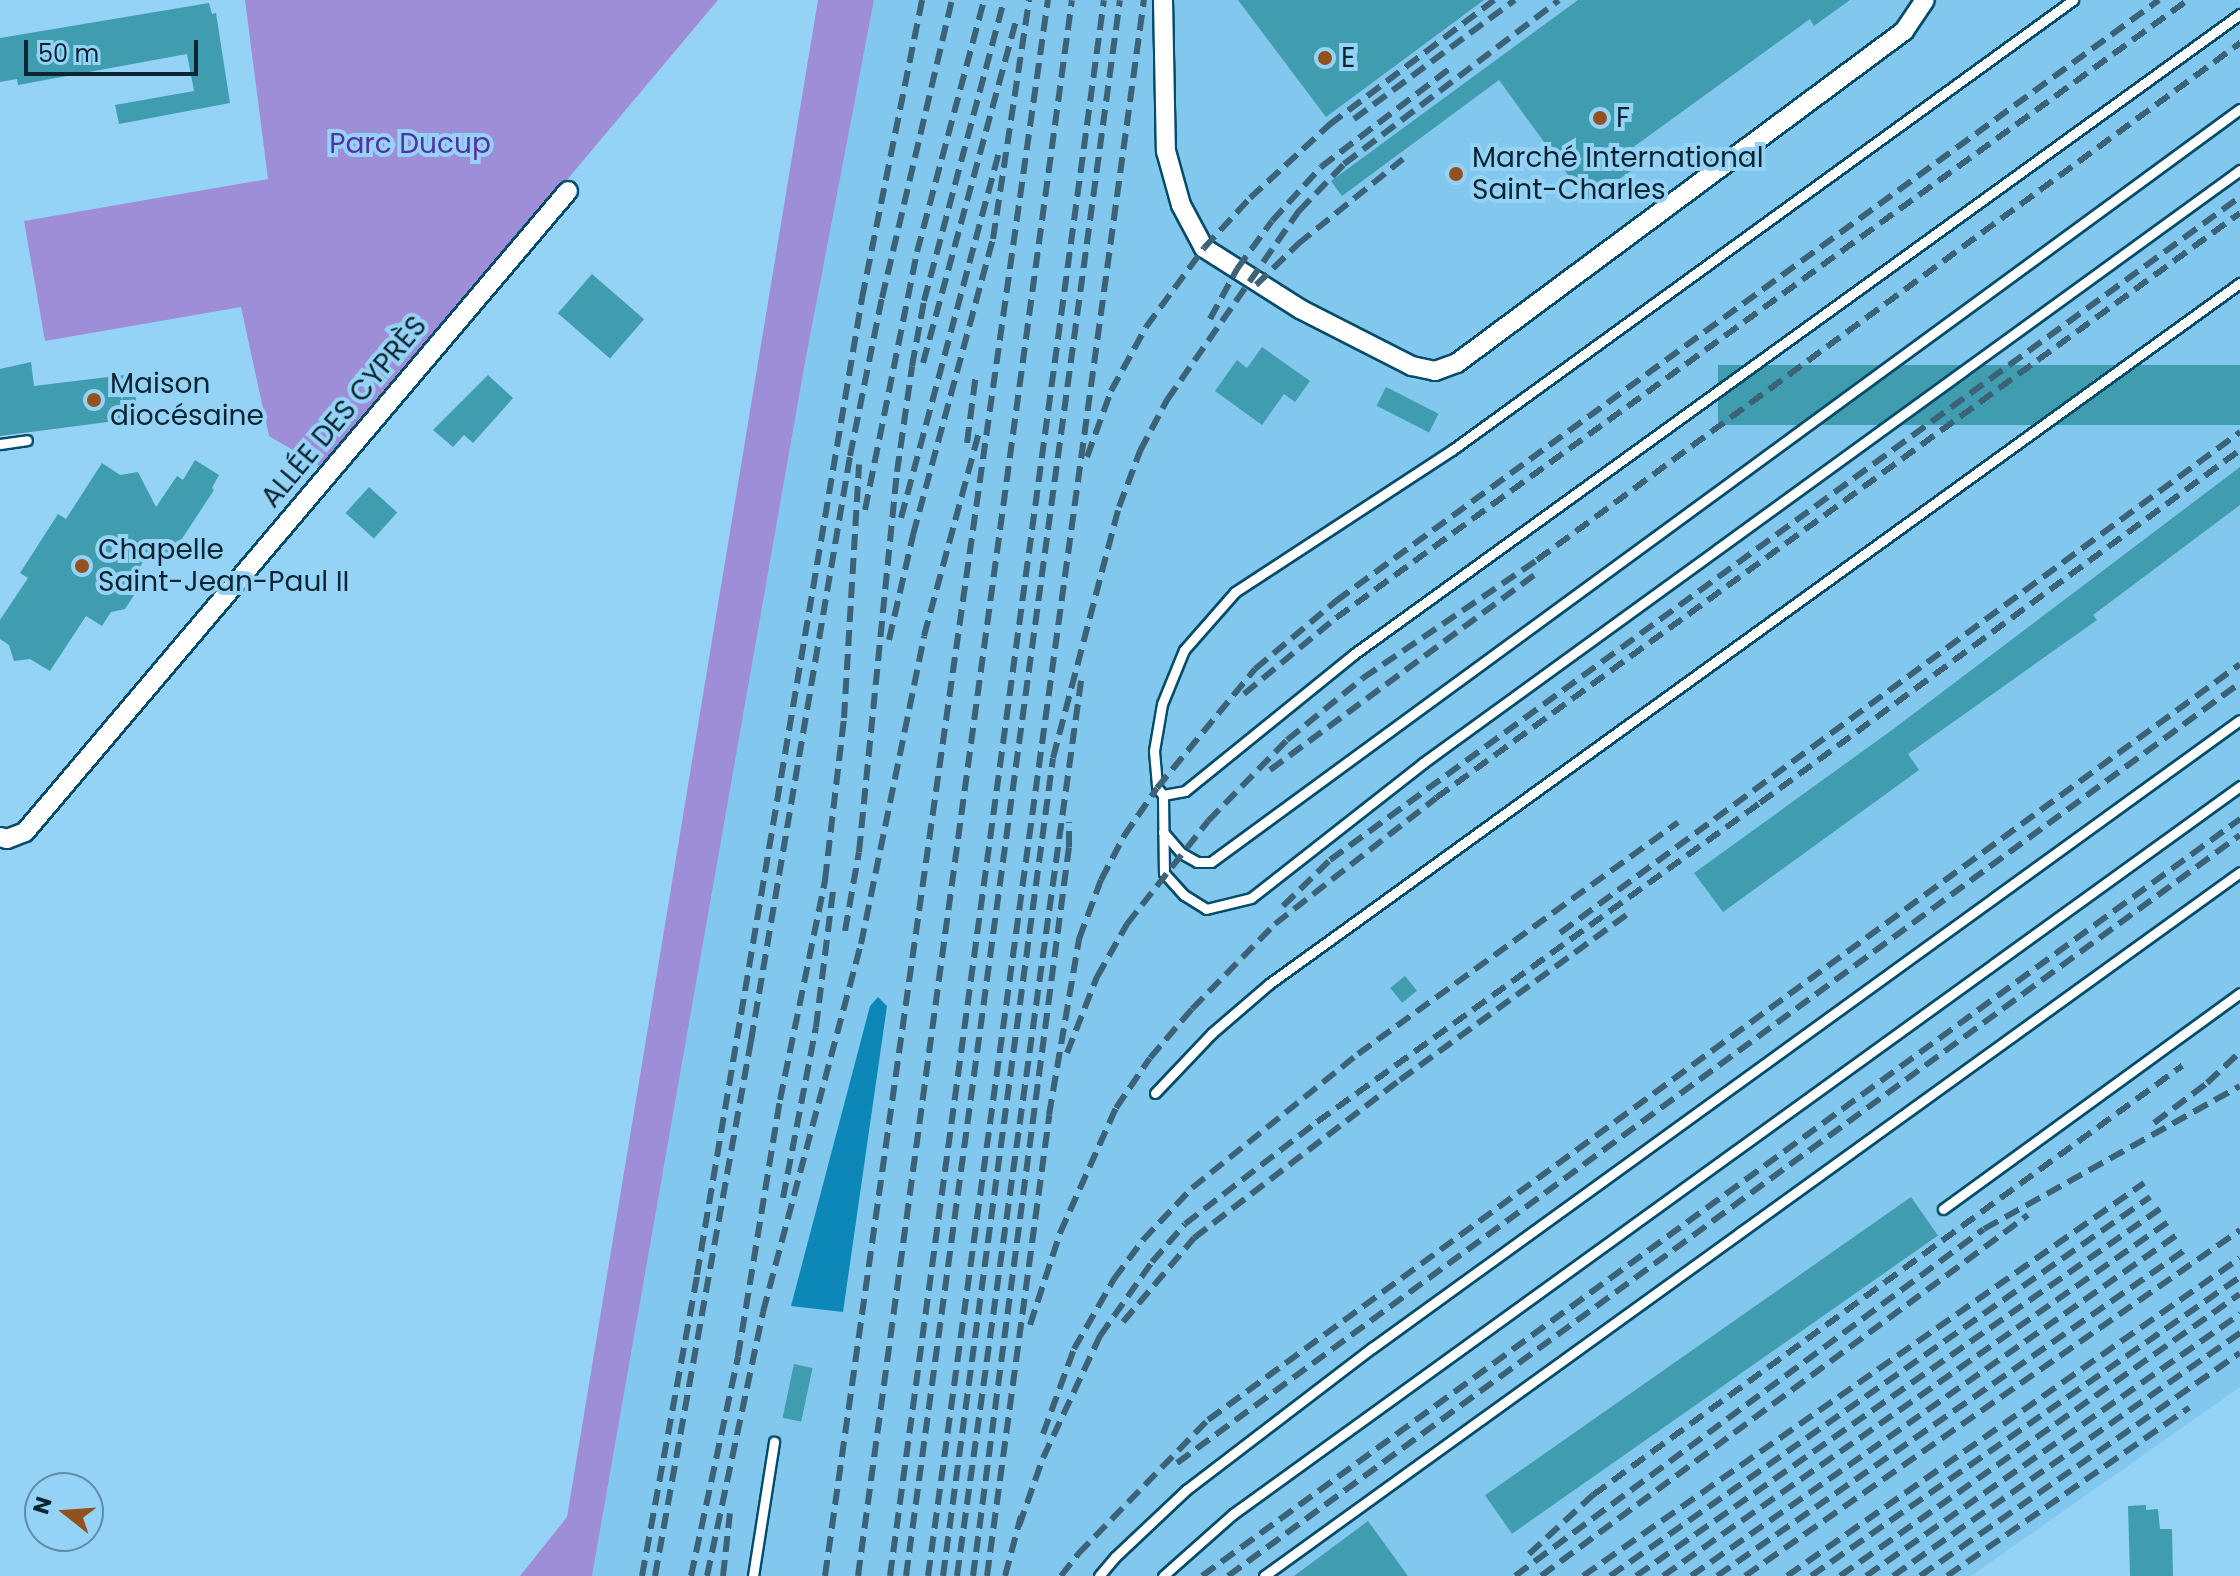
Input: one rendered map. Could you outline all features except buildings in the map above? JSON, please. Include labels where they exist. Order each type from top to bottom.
[{"type":"street","points":[[1163,0],[1166,151],[1181,205],[1204,248],[1300,309],[1412,366],[1435,371],[1457,363],[1904,31],[1925,0]]},
{"type":"street","name":"ALLÉE DES CYPRÈS","points":[[0,837],[7,839],[25,832],[568,191]]},
{"type":"lane","points":[[2073,0],[1452,450],[1235,592],[1184,650],[1162,704],[1154,751],[1157,788],[1163,795],[1164,873],[1184,895],[1206,909],[1251,898],[1423,763],[2240,170]]},
{"type":"lane","points":[[1163,795],[1185,791],[1354,654],[2240,14]]},
{"type":"lane","points":[[1163,832],[1181,853],[1197,862],[1211,862],[2240,109]]},
{"type":"lane","points":[[1155,1093],[1212,1033],[1269,984],[2240,283]]},
{"type":"lane","points":[[0,444],[27,440]]},
{"type":"lane","points":[[1099,1576],[1186,1490],[1372,1348],[2240,720]]},
{"type":"lane","points":[[1163,1576],[1233,1514],[2240,786]]},
{"type":"lane","points":[[1264,1576],[2240,872]]},
{"type":"lane","points":[[1943,1209],[2240,993]]},
{"type":"lane","points":[[753,1576],[774,1442]]},
{"type":"shaded area","points":[[874,0],[2240,0],[2240,1387],[1971,1576],[592,1576],[804,368]]},
{"type":"shaded area","points":[[878,997],[887,1006],[843,1312],[791,1306],[870,1006]]},
{"type":"green space","name":"Parc Ducup","points":[[245,0],[718,0],[324,469],[269,436],[241,307],[45,341],[24,221],[268,179]]},
{"type":"green space","points":[[818,0],[874,0],[804,368],[592,1576],[520,1576],[567,1517]]},
{"type":"railway","points":[[642,1576],[697,1275],[862,298],[922,0]]},
{"type":"railway","points":[[655,1576],[751,1041],[850,456],[882,298],[952,0]]},
{"type":"railway","points":[[865,510],[917,252],[984,0]]},
{"type":"railway","points":[[845,931],[859,852],[897,472],[912,366],[924,301],[1004,0]]},
{"type":"railway","points":[[889,640],[913,535],[993,239],[1029,0]]},
{"type":"railway","points":[[825,1576],[1048,0]]},
{"type":"railway","points":[[858,1576],[1072,0]]},
{"type":"railway","points":[[890,1576],[1104,0]]},
{"type":"railway","points":[[906,1576],[1120,0]]},
{"type":"railway","points":[[928,1576],[1144,0]]},
{"type":"railway","points":[[1087,457],[1111,391],[1146,327],[1204,248],[1250,198],[1329,125],[1494,0]]},
{"type":"railway","points":[[1354,119],[1515,0]]},
{"type":"railway","points":[[943,1576],[1053,758],[1119,507],[1140,451],[1167,400],[1299,211],[1344,164],[1559,0]]},
{"type":"railway","points":[[987,1576],[1049,1115],[1079,939],[1101,880],[1124,836],[1157,788],[1255,669],[1336,601],[2159,0]]},
{"type":"railway","points":[[1244,694],[1336,618],[2188,0]]},
{"type":"railway","points":[[923,363],[1016,20]]},
{"type":"railway","points":[[1067,1053],[1097,977],[1127,924],[1208,821],[1287,740],[1363,678],[1537,560],[2240,43]]},
{"type":"railway","points":[[1210,319],[1237,269],[1272,221],[1321,167],[1453,66]]},
{"type":"railway","points":[[901,518],[998,155]]},
{"type":"railway","points":[[1256,285],[1298,244],[1403,159]]},
{"type":"railway","points":[[1283,906],[1330,860],[2240,197]]},
{"type":"railway","points":[[1030,1325],[1060,1233],[1116,1108],[1150,1058],[1192,1009],[1275,924],[1436,798],[2240,213]]},
{"type":"railway","points":[[967,443],[976,374]]},
{"type":"railway","points":[[707,1576],[763,1312],[861,944],[924,636],[980,428]]},
{"type":"railway","points":[[1560,933],[2240,432]]},
{"type":"railway","points":[[1019,1526],[1043,1458],[1100,1336],[1152,1262],[1185,1224],[1317,1122],[1760,803],[2240,450]]},
{"type":"railway","points":[[691,1576],[738,1356],[780,1100],[825,880],[844,718],[859,464]]},
{"type":"railway","points":[[1270,770],[1540,571]]},
{"type":"railway","points":[[1061,1576],[1078,1554],[1208,1420],[2240,664]]},
{"type":"railway","points":[[957,1576],[1081,681]]},
{"type":"railway","points":[[1177,1463],[2240,683]]},
{"type":"railway","points":[[1202,1576],[2240,819]]},
{"type":"railway","points":[[973,1576],[1069,847],[1069,822]]},
{"type":"railway","points":[[1043,1434],[1074,1349],[1114,1279],[1143,1240],[1192,1188],[1358,1054],[1678,822]]},
{"type":"railway","points":[[1228,1576],[2240,835]]},
{"type":"railway","points":[[783,1198],[816,1027],[833,890]]},
{"type":"railway","points":[[1123,1322],[1194,1238],[1400,1080],[1633,910]]},
{"type":"railway","points":[[2154,1123],[2207,1083],[2240,1052]]},
{"type":"railway","points":[[1529,1554],[1593,1495],[2182,1066]]},
{"type":"railway","points":[[1515,1576],[1984,1229],[2240,1086]]},
{"type":"railway","points":[[1583,1576],[2144,1183]]},
{"type":"railway","points":[[1610,1576],[2150,1197]]},
{"type":"railway","points":[[1636,1576],[2160,1209]]},
{"type":"railway","points":[[1541,1576],[2028,1215]]},
{"type":"railway","points":[[1663,1576],[2168,1222]]},
{"type":"railway","points":[[1745,1576],[2240,1230]]},
{"type":"railway","points":[[1691,1576],[2177,1235]]},
{"type":"railway","points":[[1717,1576],[2185,1250]]},
{"type":"railway","points":[[1787,1576],[2240,1258]]},
{"type":"railway","points":[[1811,1576],[2240,1277]]},
{"type":"railway","points":[[1840,1576],[2240,1294]]},
{"type":"railway","points":[[1866,1576],[2240,1314]]},
{"type":"railway","points":[[1893,1576],[2240,1333]]},
{"type":"railway","points":[[1920,1576],[2240,1353]]},
{"type":"railway","points":[[1947,1576],[2189,1408]]},
{"type":"railway","points":[[723,1576],[730,1513]]},
{"type":"railway","points":[[1005,1576],[1021,1516]]},
{"type":"place","name":"E","points":[[1325,58]]},
{"type":"place","name":"F","points":[[1600,118]]},
{"type":"place","name":"Marché International Saint-Charles","points":[[1456,174]]},
{"type":"place","name":"Maison diocésaine","points":[[94,400]]},
{"type":"place","name":"Chapelle Saint-Jean-Paul II","points":[[82,566]]}]
